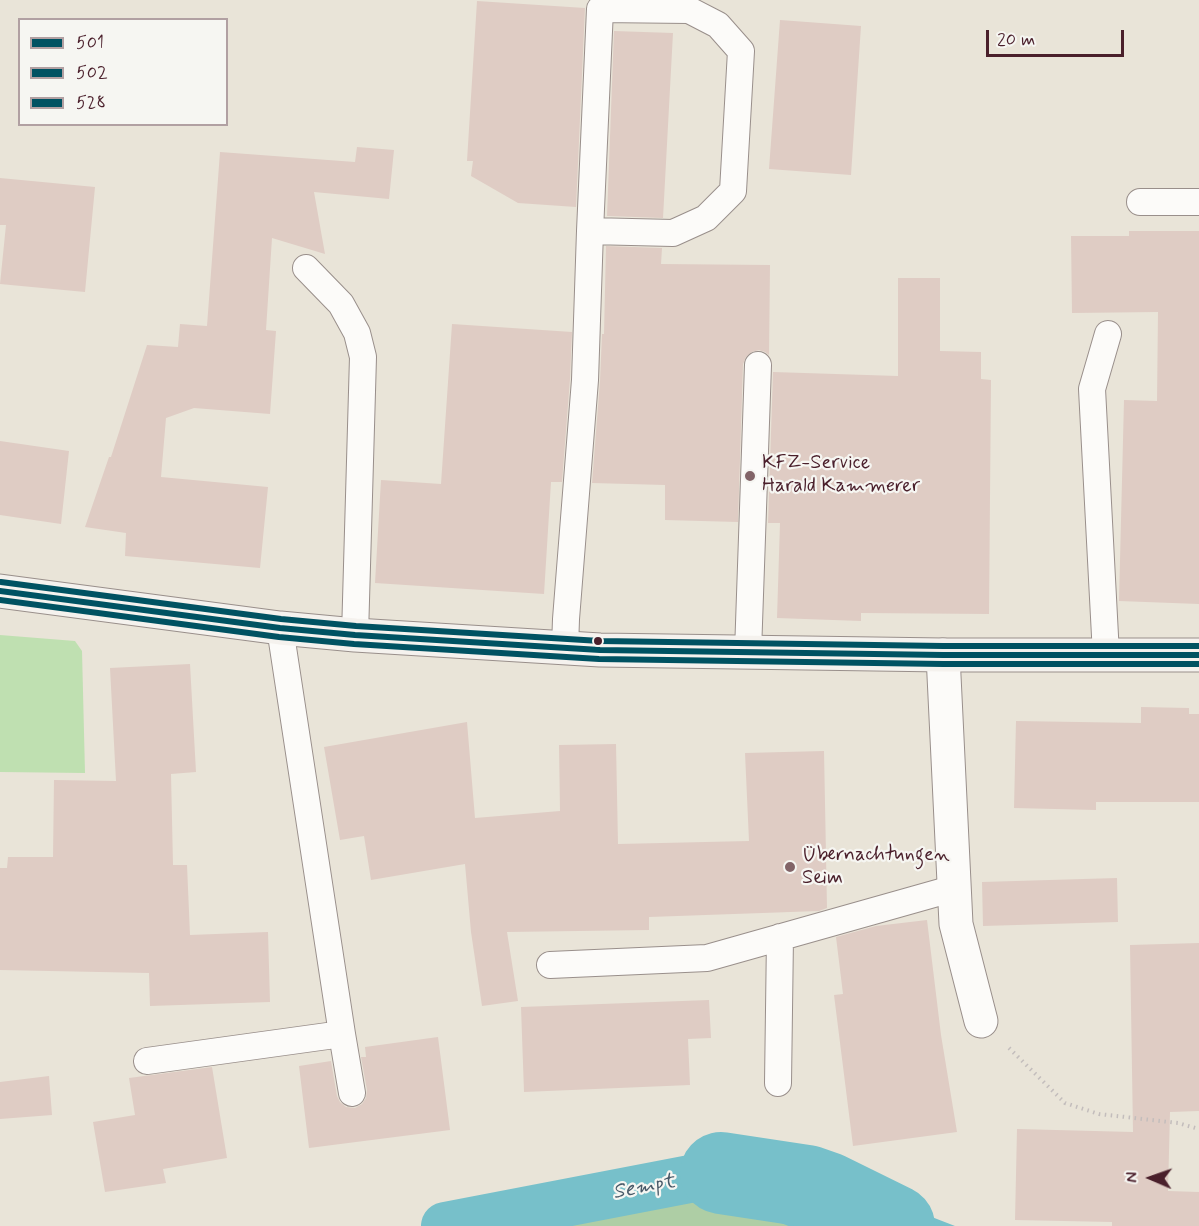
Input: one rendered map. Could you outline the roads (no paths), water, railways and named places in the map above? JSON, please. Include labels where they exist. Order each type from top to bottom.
[{"type":"main road","points":[[0,591],[280,628],[355,635],[600,650],[1199,656]]},
{"type":"street","points":[[944,655],[956,924],[981,1021]]},
{"type":"lane","points":[[565,648],[585,380],[590,231],[600,9],[689,10],[718,25],[741,51],[733,190],[706,218],[673,233],[590,231]]},
{"type":"lane","points":[[1140,202],[1199,202]]},
{"type":"lane","points":[[306,267],[341,304],[357,333],[363,357],[355,635]]},
{"type":"lane","points":[[1106,655],[1092,389],[1108,334]]},
{"type":"lane","points":[[748,652],[758,365]]},
{"type":"lane","points":[[280,628],[352,1093]]},
{"type":"lane","points":[[550,965],[707,958],[955,888]]},
{"type":"lane","points":[[778,1083],[780,937]]},
{"type":"lane","points":[[147,1061],[342,1034]]},
{"type":"water","points":[[872,1190],[906,1207],[955,1226],[868,1226],[827,1193]]},
{"type":"waterway","name":"Sempt","points":[[445,1226],[721,1173],[818,1212],[833,1226]]},
{"type":"waterway","points":[[721,1173],[807,1186],[827,1193],[894,1226]]},
{"type":"place","name":"KFZ-Service Harald Kammerer","points":[[750,476]]},
{"type":"place","name":"Übernachtungen Seim","points":[[790,867]]}]
